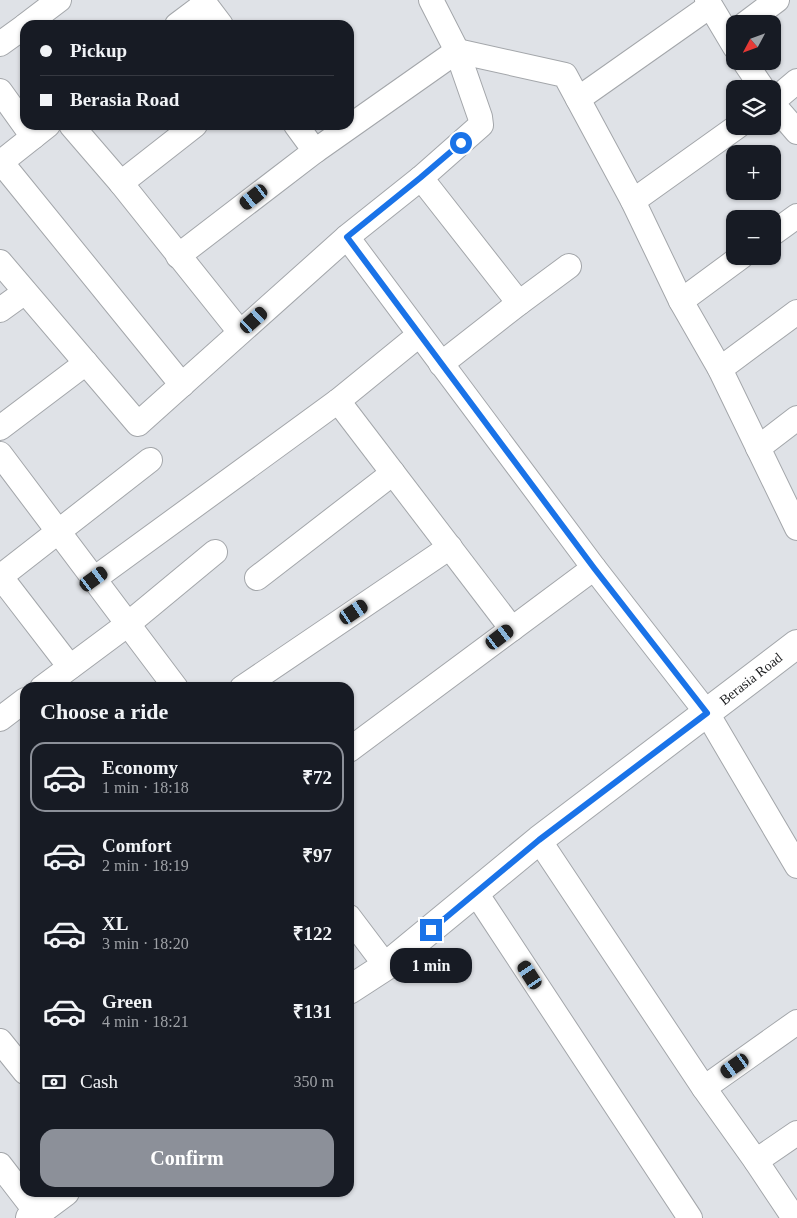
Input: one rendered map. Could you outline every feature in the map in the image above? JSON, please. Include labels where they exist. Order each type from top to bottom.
[{"type":"main road","name":"Berasia Road","points":[[354,987],[386,966],[539,840],[797,644]]},
{"type":"main road","points":[[33,1215],[58,1197]]},
{"type":"street","points":[[0,262],[138,424],[347,237],[420,178],[481,124],[457,51],[431,0]]},
{"type":"street","points":[[759,15],[777,0]]},
{"type":"street","points":[[31,20],[51,2]]},
{"type":"street","points":[[183,20],[203,2],[217,20]]},
{"type":"street","points":[[578,99],[708,3],[726,24]]},
{"type":"street","points":[[0,44],[20,29]]},
{"type":"street","points":[[354,124],[457,51],[565,75],[633,201],[681,301],[720,369],[797,528]]},
{"type":"street","points":[[781,95],[797,82]]},
{"type":"street","points":[[0,91],[20,111]]},
{"type":"street","points":[[781,113],[797,132]]},
{"type":"street","points":[[75,130],[121,183],[240,332]]},
{"type":"street","points":[[121,183],[189,130]]},
{"type":"street","points":[[300,130],[315,151]]},
{"type":"street","points":[[178,256],[345,130]]},
{"type":"street","points":[[40,131],[1,163],[182,385]]},
{"type":"street","points":[[633,201],[726,135]]},
{"type":"street","points":[[420,178],[519,303]]},
{"type":"street","points":[[781,228],[797,216]]},
{"type":"street","points":[[347,237],[594,568],[707,713],[797,866]]},
{"type":"street","points":[[681,301],[730,265]]},
{"type":"street","points":[[441,364],[569,266]]},
{"type":"street","points":[[0,310],[25,292]]},
{"type":"street","points":[[720,369],[797,312]]},
{"type":"street","points":[[94,579],[338,401],[419,335]]},
{"type":"street","points":[[0,428],[86,363]]},
{"type":"street","points":[[338,401],[512,628]]},
{"type":"street","points":[[758,448],[797,418]]},
{"type":"street","points":[[0,454],[172,682]]},
{"type":"street","points":[[70,667],[0,577],[150,460]]},
{"type":"street","points":[[258,578],[393,473]]},
{"type":"street","points":[[251,682],[450,547]]},
{"type":"street","points":[[50,682],[128,624],[215,552]]},
{"type":"street","points":[[354,746],[594,568]]},
{"type":"street","points":[[0,719],[20,704]]},
{"type":"street","points":[[539,840],[704,1088],[794,1218]]},
{"type":"street","points":[[476,893],[690,1218]]},
{"type":"street","points":[[354,924],[386,966]]},
{"type":"street","points":[[704,1088],[797,1022]]},
{"type":"street","points":[[0,1041],[20,1066]]},
{"type":"street","points":[[756,1161],[797,1133]]},
{"type":"street","points":[[0,1164],[20,1195]]},
{"type":"street","points":[[21,1197],[33,1215]]},
{"type":"route","points":[[431,930],[539,840],[707,713],[594,568],[347,237],[461,143]]}]
